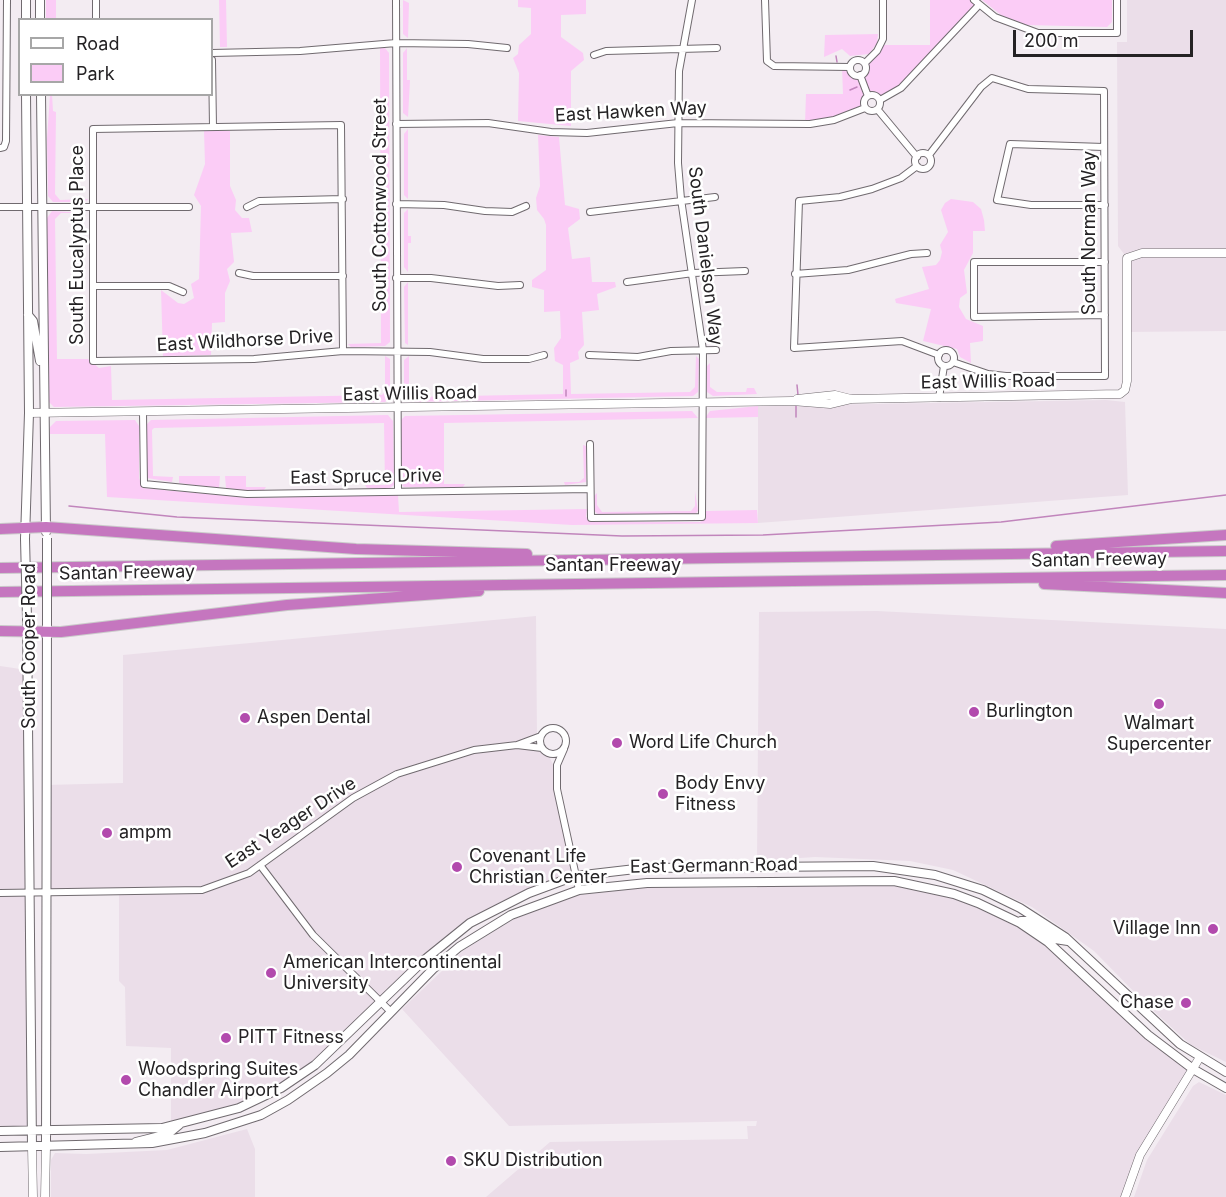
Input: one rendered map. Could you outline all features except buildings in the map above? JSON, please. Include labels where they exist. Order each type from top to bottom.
[{"type":"highway","points":[[0,529],[25,527],[46,532],[356,549],[564,555],[594,561]]},
{"type":"highway","points":[[987,554],[1025,548],[1226,535]]},
{"type":"highway","name":"Santan Freeway","points":[[0,568],[1226,551]]},
{"type":"highway","name":"Santan Freeway","points":[[0,592],[1226,574]]},
{"type":"highway","points":[[915,579],[941,584],[1028,584],[1226,592]]},
{"type":"highway","points":[[0,631],[47,632],[287,605],[490,590],[520,584]]},
{"type":"main road","points":[[26,0],[26,18]]},
{"type":"main road","points":[[40,0],[40,18]]},
{"type":"main road","name":"South Cooper Road","points":[[27,96],[29,413],[25,539],[46,1147]]},
{"type":"main road","name":"South Cooper Road","points":[[32,1147],[47,632],[41,96]]},
{"type":"main road","points":[[28,315],[35,325],[36,348],[43,370]]},
{"type":"main road","name":"East Germann Road","points":[[0,1131],[140,1129],[180,1124],[239,1108],[281,1088],[333,1051],[428,956],[470,923],[529,893],[575,876],[644,868],[841,865],[900,868],[935,875],[983,890],[1020,908],[1069,941],[1162,1029],[1200,1058],[1226,1072]]},
{"type":"main road","name":"East Germann Road","points":[[0,1147],[131,1145],[186,1138],[261,1115],[288,1100],[327,1073],[349,1055],[433,969],[459,947],[511,915],[579,890],[647,882],[894,880],[954,894],[1017,921],[1055,948],[1124,1014],[1193,1069],[1226,1088]]},
{"type":"main road","points":[[1017,921],[1028,921],[1055,939],[1069,941]]},
{"type":"main road","points":[[131,1145],[142,1138],[168,1134],[180,1124]]},
{"type":"street","points":[[2,147],[8,0]]},
{"type":"street","points":[[96,0],[96,18]]},
{"type":"street","name":"South Cottonwood Street","points":[[396,0],[398,491]]},
{"type":"street","name":"South Danielson Way","points":[[590,489],[591,518],[702,517],[704,350],[681,200],[678,123],[682,51],[692,0]]},
{"type":"street","points":[[765,0],[767,61],[774,66],[850,67]]},
{"type":"street","points":[[865,63],[877,51],[883,39],[883,0]]},
{"type":"street","points":[[878,110],[880,100],[901,88],[977,3],[995,17],[1038,33],[1117,33],[1117,0]]},
{"type":"street","points":[[213,53],[300,51],[396,44],[468,44],[507,48]]},
{"type":"street","points":[[594,55],[606,51],[682,51],[717,48]]},
{"type":"street","points":[[850,67],[855,60],[865,63]]},
{"type":"street","points":[[850,67],[852,74],[860,75],[866,70],[865,63]]},
{"type":"street","points":[[860,75],[868,96]]},
{"type":"street","name":"South Norman Way","points":[[929,155],[981,87],[992,78],[1028,89],[1104,91],[1105,376],[1006,376],[988,374],[953,362]]},
{"type":"street","points":[[213,96],[213,127],[341,125],[343,351]]},
{"type":"street","points":[[868,96],[876,96],[880,100]]},
{"type":"street","points":[[868,96],[864,103],[865,108],[871,111],[878,110]]},
{"type":"street","name":"East Hawken Way","points":[[396,124],[488,123],[586,133],[678,123],[810,124],[834,120],[865,108]]},
{"type":"street","points":[[878,110],[917,156],[917,166]]},
{"type":"street","name":"South Eucalyptus Place","points":[[93,361],[93,129],[213,127]]},
{"type":"street","points":[[1104,147],[1010,144],[997,200],[1031,205],[1105,205]]},
{"type":"street","points":[[917,156],[921,153],[929,155],[932,162],[924,169],[917,166]]},
{"type":"street","points":[[917,166],[901,178],[872,189],[840,197],[799,201],[794,348],[902,341],[939,354],[950,351],[953,355],[953,362],[944,366]]},
{"type":"street","points":[[590,212],[714,197]]},
{"type":"street","points":[[247,207],[259,201],[343,199]]},
{"type":"street","points":[[396,204],[444,205],[512,212],[526,206]]},
{"type":"street","points":[[0,207],[189,207]]},
{"type":"street","points":[[795,274],[848,270],[911,254],[927,253]]},
{"type":"street","name":"East Willis Road","points":[[29,413],[703,404],[792,400],[835,395],[850,399],[1115,396],[1125,390],[1128,258],[1142,253],[1226,253]]},
{"type":"street","points":[[1105,262],[974,262],[974,316],[1105,315]]},
{"type":"street","points":[[627,282],[693,273],[744,271]]},
{"type":"street","points":[[239,273],[254,276],[343,276]]},
{"type":"street","points":[[396,278],[431,278],[498,286],[520,285]]},
{"type":"street","points":[[94,286],[169,286],[183,292]]},
{"type":"street","name":"East Wildhorse Drive","points":[[93,361],[254,360],[343,351],[397,350],[483,359],[529,359],[544,355]]},
{"type":"street","points":[[590,355],[638,357],[671,351],[716,350]]},
{"type":"street","points":[[939,354],[939,361],[944,366]]},
{"type":"street","points":[[939,398],[944,366]]},
{"type":"street","name":"East Spruce Drive","points":[[143,413],[144,483],[247,494],[590,489]]},
{"type":"street","points":[[590,444],[590,489]]},
{"type":"street","points":[[556,771],[567,740],[560,729],[551,728],[541,736],[542,748],[548,754],[556,771],[560,808],[579,890]]},
{"type":"street","name":"East Yeager Drive","points":[[517,745],[541,736]]},
{"type":"street","name":"East Yeager Drive","points":[[0,893],[202,890],[236,879],[260,865],[353,798],[384,780],[446,757],[474,750],[517,745],[542,748]]},
{"type":"street","points":[[548,754],[557,754],[564,749]]},
{"type":"street","points":[[260,865],[313,935],[391,1012]]},
{"type":"street","points":[[1125,1197],[1140,1155],[1200,1058]]},
{"type":"street","name":"South Cooper Road","points":[[32,1147],[33,1197]]},
{"type":"street","name":"South Cooper Road","points":[[45,1197],[46,1147]]},
{"type":"shaded area","points":[[1127,0],[1226,0],[1226,331],[1126,332],[1127,258],[1118,246],[1117,42],[1127,42]]},
{"type":"shaded area","points":[[1106,400],[1125,402],[1128,495],[758,523],[758,406]]},
{"type":"shaded area","points":[[877,611],[1226,629],[1226,1062],[1191,1045],[1148,1006],[1094,951],[1032,907],[953,870],[910,861],[815,857],[757,861],[759,612]]},
{"type":"shaded area","points":[[536,616],[537,738],[522,742],[542,748],[548,754],[556,771],[575,876],[465,926],[334,1050],[261,1098],[171,1126],[171,1048],[126,1046],[125,987],[119,981],[119,892],[47,892],[46,785],[123,783],[123,655]]},
{"type":"shaded area","points":[[0,666],[27,670],[32,1131],[0,1131]]},
{"type":"shaded area","points":[[868,879],[954,894],[1020,923],[1193,1069],[1140,1155],[1125,1197],[486,1197],[550,1142],[748,1139],[747,1126],[756,1126],[757,1121],[509,1126],[402,1009],[464,950],[514,919],[578,895],[644,888],[757,888],[758,881]]},
{"type":"shaded area","points":[[1199,1082],[1226,1095],[1226,1197],[1134,1197],[1147,1160],[1193,1086]]},
{"type":"shaded area","points":[[247,1129],[255,1149],[255,1197],[51,1197],[51,1160],[55,1153],[86,1154],[167,1150]]},
{"type":"green space","points":[[46,0],[56,0],[56,18],[46,18]]},
{"type":"green space","points":[[219,0],[226,0],[227,47],[220,47]]},
{"type":"green space","points":[[403,0],[409,3],[408,38],[403,34]]},
{"type":"green space","points":[[518,0],[586,0],[586,14],[561,15],[561,37],[583,53],[584,60],[571,71],[571,126],[518,121],[519,73],[513,58],[518,54],[519,45],[531,34],[531,8],[518,7]]},
{"type":"green space","points":[[930,0],[974,0],[979,5],[901,88],[878,98],[868,96],[858,111],[805,124],[806,94],[843,94],[842,67],[857,76],[864,73],[866,65],[880,45],[930,45]]},
{"type":"green space","points":[[982,0],[1112,0],[1112,22],[1107,27],[1027,25],[1001,15]]},
{"type":"green space","points":[[878,34],[877,43],[869,54],[850,56],[842,49],[824,57],[825,35]]},
{"type":"green space","points":[[380,48],[385,48],[389,53],[390,342],[385,346],[351,347],[348,344],[381,343]]},
{"type":"green space","points":[[407,48],[407,80],[410,80],[408,117],[403,113],[403,53]]},
{"type":"green space","points":[[50,96],[52,96],[53,111],[56,112],[55,194],[60,200],[88,199],[85,202],[53,202],[48,196],[47,139]]},
{"type":"green space","points":[[408,129],[408,199],[404,195],[404,134]]},
{"type":"green space","points":[[204,131],[230,131],[230,186],[236,200],[235,210],[242,218],[249,218],[252,232],[231,233],[234,262],[227,269],[230,281],[225,293],[225,322],[212,323],[211,355],[163,356],[161,290],[178,303],[184,304],[194,298],[191,284],[199,279],[201,206],[194,195],[205,164]]},
{"type":"green space","points":[[538,135],[559,137],[565,205],[579,209],[580,219],[568,228],[572,259],[590,257],[592,282],[615,282],[616,287],[597,294],[599,310],[582,312],[584,345],[578,352],[579,359],[570,363],[571,394],[690,392],[695,387],[696,356],[699,359],[698,392],[693,396],[410,402],[404,396],[404,360],[409,356],[409,392],[414,397],[563,394],[563,365],[555,361],[554,348],[561,338],[560,311],[544,312],[544,290],[532,287],[532,280],[546,270],[546,225],[537,210],[536,198],[540,186]]},
{"type":"green space","points":[[951,199],[973,202],[981,209],[984,220],[985,231],[973,231],[973,253],[964,270],[967,293],[960,298],[959,307],[966,319],[983,326],[983,341],[970,343],[971,363],[960,357],[957,349],[923,341],[931,309],[896,303],[895,299],[929,289],[922,267],[936,265],[940,260],[942,252],[940,245],[948,232],[941,210]]},
{"type":"green space","points":[[408,209],[408,236],[411,236],[411,243],[408,243],[408,272],[404,267],[404,213]]},
{"type":"green space","points":[[52,211],[87,213],[61,213],[55,219],[57,359],[88,359],[99,368],[111,366],[112,400],[382,395],[385,391],[385,356],[390,359],[390,397],[385,402],[54,407],[48,401],[47,218]]},
{"type":"green space","points":[[408,282],[408,345],[405,343],[404,287]]},
{"type":"green space","points":[[710,363],[710,387],[717,392],[746,392],[747,388],[754,388],[757,394],[713,396],[707,392],[707,366]]},
{"type":"green space","points":[[758,406],[758,417],[705,418],[710,411]]},
{"type":"green space","points":[[692,411],[698,418],[444,423],[444,484],[465,484],[463,487],[404,487],[401,484],[400,421],[405,416]]},
{"type":"green space","points":[[388,415],[393,421],[394,485],[390,488],[367,488],[365,485],[385,485],[384,423],[154,428],[152,430],[153,476],[173,477],[172,482],[147,478],[146,425],[151,420]]},
{"type":"green space","points":[[135,420],[139,426],[139,478],[143,488],[248,498],[398,495],[399,512],[587,509],[586,517],[595,522],[700,522],[706,518],[706,511],[757,510],[758,523],[572,525],[107,497],[105,434],[50,434],[50,427],[56,421]]},
{"type":"green space","points":[[583,445],[586,446],[586,482],[565,485],[564,482],[579,482],[584,478]]},
{"type":"green space","points":[[179,476],[220,476],[219,488],[179,483]]},
{"type":"green space","points":[[225,476],[246,476],[246,487],[266,487],[264,490],[246,491],[226,488]]},
{"type":"green space","points":[[695,491],[698,511],[695,514],[599,515],[594,511],[594,496],[597,493],[597,505],[602,512],[691,511],[695,506]]},
{"type":"waterway","points":[[836,56],[837,62]]},
{"type":"waterway","points":[[850,90],[857,87]]},
{"type":"waterway","points":[[797,385],[798,395]]},
{"type":"waterway","points":[[566,390],[566,396]]},
{"type":"waterway","points":[[796,406],[796,417]]},
{"type":"waterway","points":[[69,506],[177,517],[622,536],[763,535],[1001,522],[1226,495]]},
{"type":"place","name":"Walmart Supercenter","points":[[1159,704]]},
{"type":"place","name":"Burlington","points":[[974,712]]},
{"type":"place","name":"Aspen Dental","points":[[245,718]]},
{"type":"place","name":"Word Life Church","points":[[617,743]]},
{"type":"place","name":"Body Envy Fitness","points":[[663,794]]},
{"type":"place","name":"ampm","points":[[107,833]]},
{"type":"place","name":"Covenant Life Christian Center","points":[[457,867]]},
{"type":"place","name":"Village Inn","points":[[1213,929]]},
{"type":"place","name":"American Intercontinental University","points":[[271,973]]},
{"type":"place","name":"Chase","points":[[1186,1003]]},
{"type":"place","name":"PITT Fitness","points":[[226,1038]]},
{"type":"place","name":"Woodspring Suites Chandler Airport","points":[[126,1080]]},
{"type":"place","name":"SKU Distribution","points":[[451,1161]]}]
